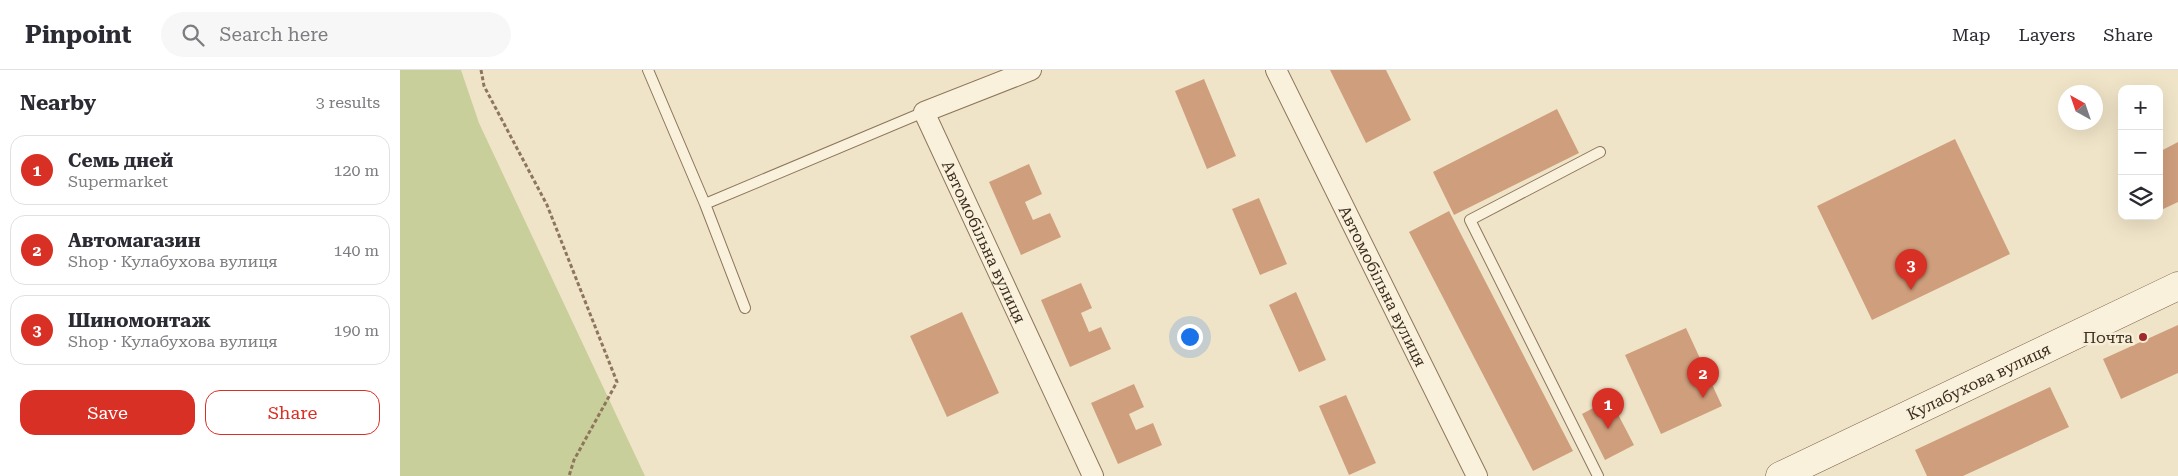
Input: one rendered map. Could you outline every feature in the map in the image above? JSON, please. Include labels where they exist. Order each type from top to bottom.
[{"type":"street","points":[[924,112],[1031,70]]},
{"type":"street","name":"Автомобільна вулиця","points":[[1276,70],[1477,476]]},
{"type":"street","name":"Автомобільна вулиця","points":[[924,112],[1093,476]]},
{"type":"street","name":"Кулабухова вулиця","points":[[1780,476],[2178,286]]},
{"type":"lane","points":[[648,70],[705,204],[745,308]]},
{"type":"lane","points":[[705,204],[924,112]]},
{"type":"lane","points":[[1598,476],[1470,220],[1600,152]]},
{"type":"path","points":[[481,70],[484,86],[547,205],[617,382],[574,460],[569,476]]},
{"type":"green space","points":[[400,70],[461,70],[479,123],[645,476],[400,476]]},
{"type":"building","points":[[1330,70],[1386,70],[1411,120],[1366,143]]},
{"type":"building","points":[[1204,79],[1236,156],[1207,169],[1175,91]]},
{"type":"building","points":[[1557,109],[1579,153],[1454,215],[1433,172]]},
{"type":"building","points":[[1955,139],[2010,254],[1872,320],[1817,206]]},
{"type":"building","points":[[2178,142],[2178,202],[2163,209],[2163,175],[2163,150]]},
{"type":"building","points":[[1029,164],[1042,194],[1025,202],[1033,220],[1050,213],[1061,237],[1021,255],[989,182]]},
{"type":"building","points":[[1259,198],[1287,264],[1260,275],[1232,209]]},
{"type":"building","points":[[1449,211],[1573,451],[1533,471],[1409,232]]},
{"type":"building","points":[[1081,283],[1092,308],[1081,313],[1089,332],[1101,327],[1111,349],[1070,367],[1041,300]]},
{"type":"building","points":[[1296,292],[1326,360],[1299,372],[1269,305]]},
{"type":"building","points":[[962,312],[999,393],[947,417],[910,336]]},
{"type":"building","points":[[2178,325],[2178,373],[2121,399],[2103,359]]},
{"type":"building","points":[[1686,328],[1722,406],[1661,434],[1625,355]]},
{"type":"building","points":[[1134,384],[1144,407],[1129,414],[1136,430],[1153,423],[1162,445],[1118,464],[1091,403]]},
{"type":"building","points":[[2050,387],[2069,427],[1963,476],[1927,476],[1915,450]]},
{"type":"building","points":[[1346,395],[1376,463],[1349,475],[1319,406]]},
{"type":"building","points":[[1610,399],[1634,445],[1605,460],[1582,414]]},
{"type":"place","name":"Шиномонтаж","points":[[1911,290]]},
{"type":"place","name":"Почта","points":[[2143,337]]},
{"type":"place","name":"Автомагазин","points":[[1703,398]]},
{"type":"place","name":"Семь дней","points":[[1608,429]]}]
